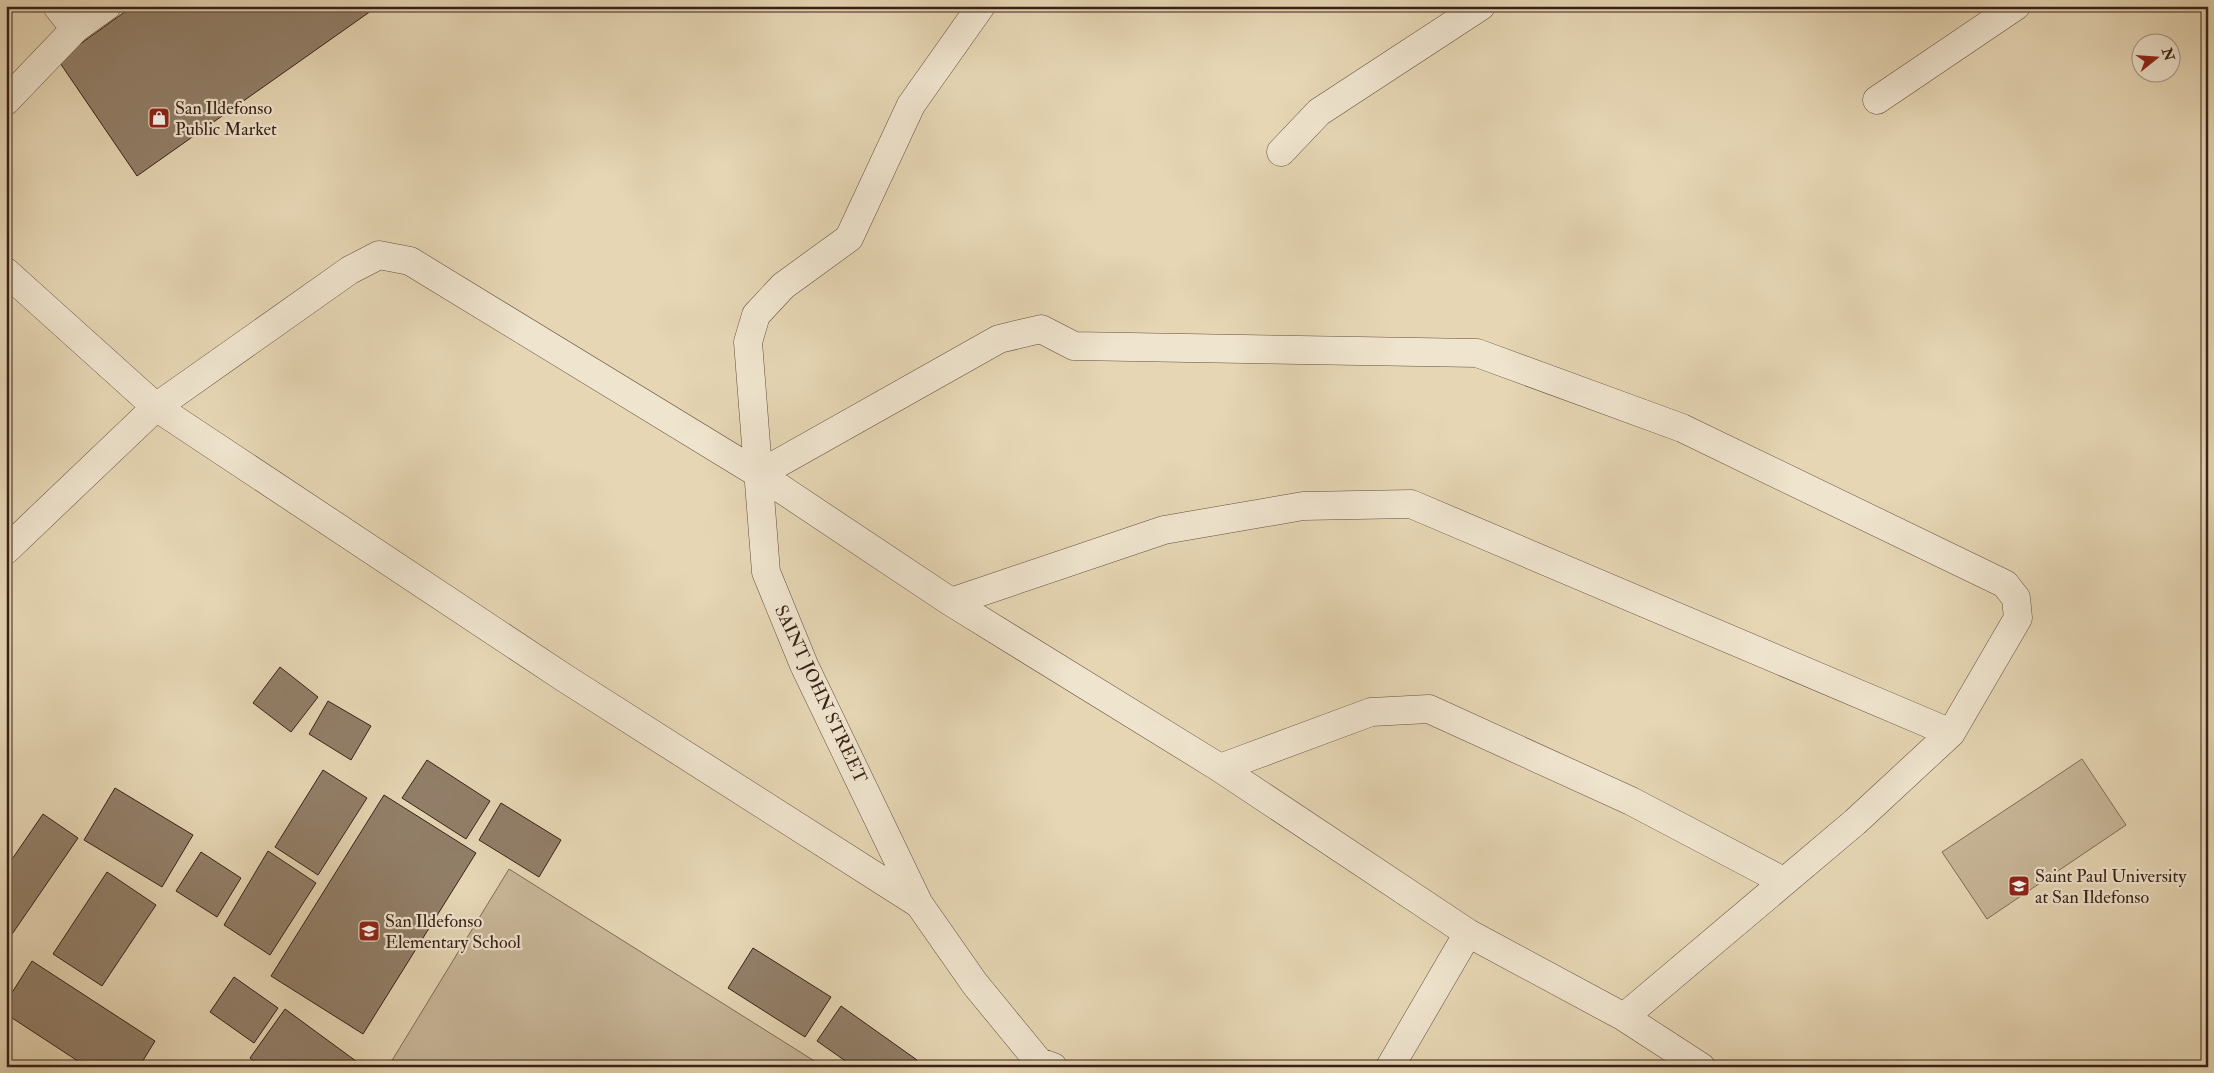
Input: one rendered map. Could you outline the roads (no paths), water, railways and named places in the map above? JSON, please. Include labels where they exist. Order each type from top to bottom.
[{"type":"street","points":[[57,6],[75,29]]},
{"type":"street","points":[[6,101],[75,29],[107,6]]},
{"type":"street","name":"SAINT JOHN STREET","points":[[920,904],[804,665],[766,572],[748,342],[756,315],[783,286],[849,238],[911,104],[981,6]]},
{"type":"street","points":[[1281,152],[1319,112],[1481,6]]},
{"type":"street","points":[[1877,100],[2016,6]]},
{"type":"street","points":[[6,550],[156,407],[350,270],[380,255],[410,261],[759,474],[951,602],[1220,768],[1468,933],[1624,1017],[1701,1067]]},
{"type":"street","points":[[6,272],[156,407],[563,677],[920,904],[975,984],[1043,1065]]},
{"type":"street","points":[[759,474],[999,339],[1041,329],[1074,346],[1477,352],[1682,428],[2005,584],[2016,598],[2018,618],[1951,733],[1855,822],[1783,880],[1624,1017]]},
{"type":"street","points":[[951,602],[1164,530],[1303,506],[1410,504],[1951,733]]},
{"type":"street","points":[[1220,768],[1371,712],[1428,709],[1631,801],[1783,880]]},
{"type":"street","points":[[1394,1066],[1468,933]]},
{"type":"place","name":"San Ildefonso Public Market","points":[[159,118]]},
{"type":"place","name":"Saint Paul University at San Ildefonso","points":[[2019,886]]},
{"type":"place","name":"San Ildefonso Elementary School","points":[[369,931]]}]
